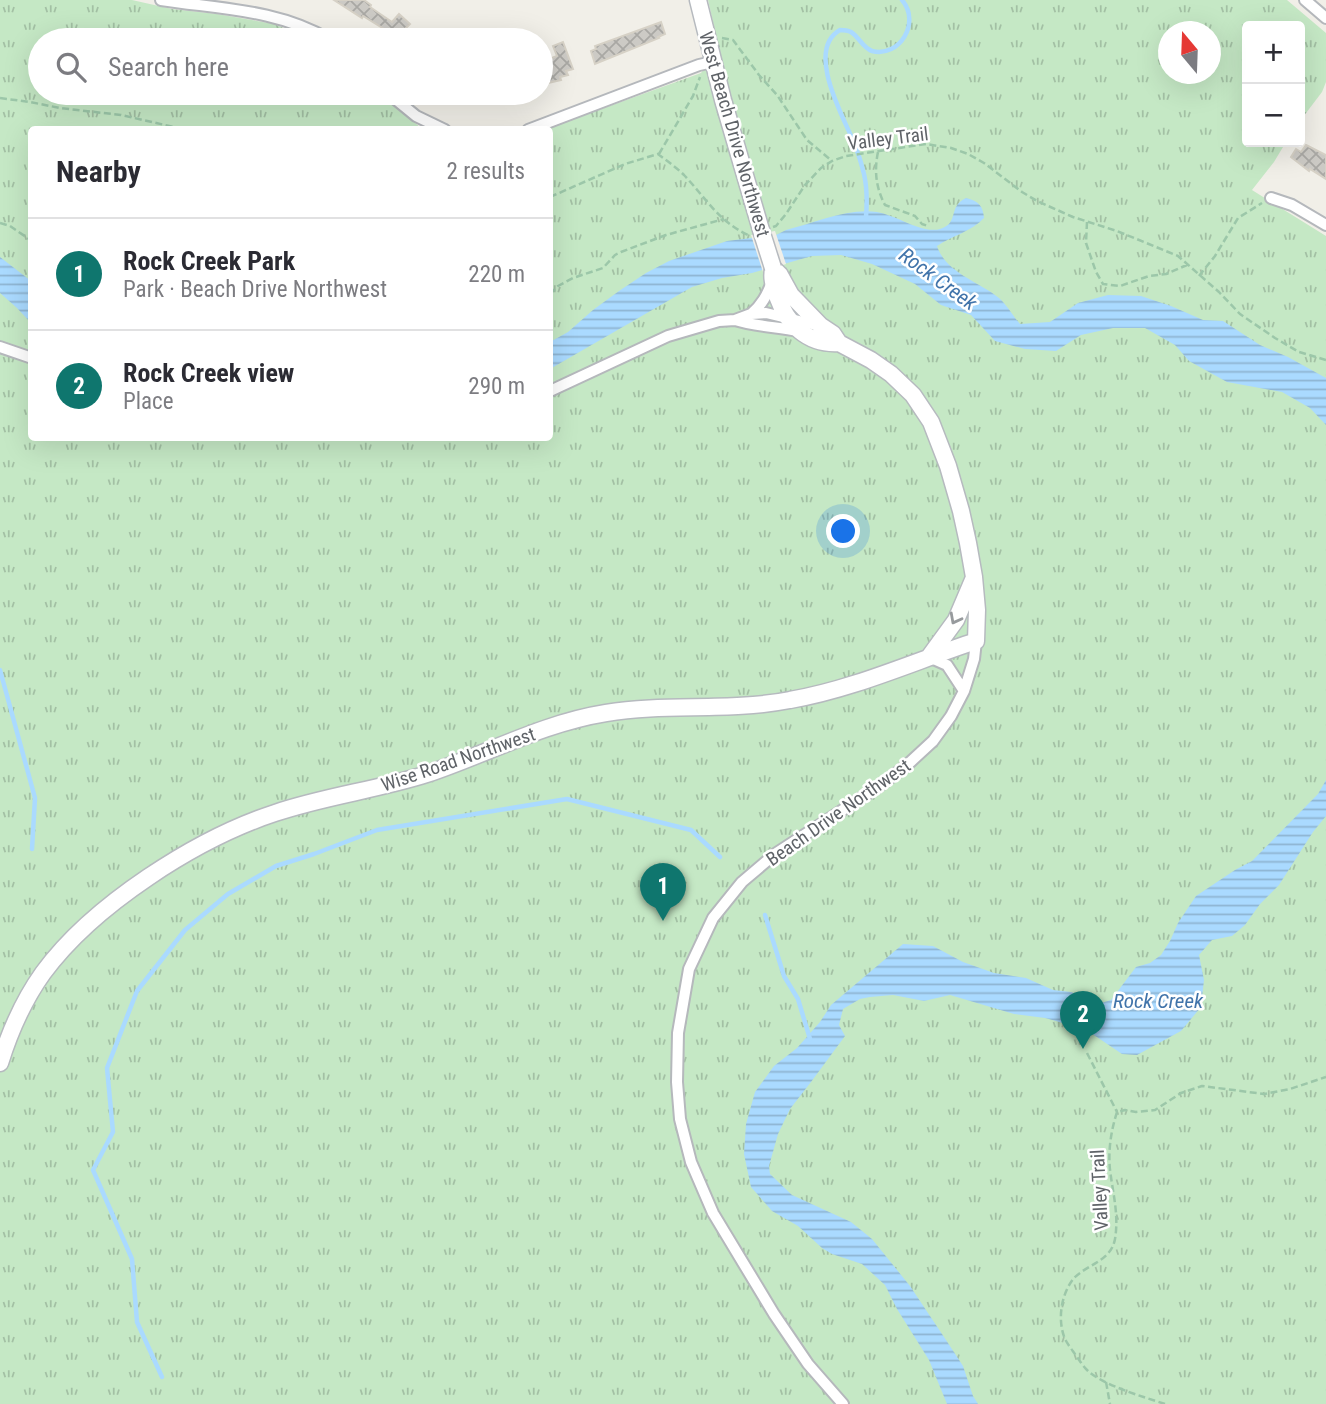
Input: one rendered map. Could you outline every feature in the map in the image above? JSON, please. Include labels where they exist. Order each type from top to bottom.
[{"type":"street","points":[[162,0],[225,4],[308,28]]},
{"type":"street","name":"West Beach Drive Northwest","points":[[698,0],[759,232],[786,317],[798,331]]},
{"type":"street","points":[[1305,0],[1326,18]]},
{"type":"street","points":[[539,126],[713,62]]},
{"type":"street","points":[[403,105],[416,116],[437,126]]},
{"type":"street","points":[[1271,198],[1292,205],[1326,225]]},
{"type":"street","points":[[751,314],[763,301],[773,275]]},
{"type":"street","name":"West Beach Drive Northwest","points":[[773,275],[780,275],[790,295],[821,326]]},
{"type":"street","points":[[771,326],[779,323],[790,311],[790,295]]},
{"type":"street","name":"Beach Drive Northwest","points":[[553,390],[668,336],[710,323],[766,313],[821,326],[833,334],[839,343],[872,360],[891,374],[913,394],[930,422],[961,511],[974,578],[976,641],[974,659],[964,691],[951,716],[933,741],[906,766],[775,854],[743,882],[713,918],[689,969],[678,1033],[677,1082],[680,1119],[691,1162],[713,1213],[774,1314],[808,1364],[843,1404]]},
{"type":"street","name":"Beach Drive Northwest","points":[[735,320],[798,331],[827,344],[839,343]]},
{"type":"street","points":[[0,347],[28,357]]},
{"type":"street","points":[[964,691],[947,665],[929,657],[956,620],[974,578]]},
{"type":"street","name":"Wise Road Northwest","points":[[0,1063],[24,1003],[43,973],[69,944],[108,908],[158,871],[193,849],[236,828],[294,807],[379,788],[426,774],[571,720],[643,709],[731,708],[789,701],[846,686],[976,641]]},
{"type":"path","points":[[707,36],[733,40],[777,95],[807,140],[832,161]]},
{"type":"path","points":[[553,196],[625,164],[658,154],[694,96],[700,77]]},
{"type":"path","points":[[0,98],[28,102]]},
{"type":"path","points":[[46,105],[121,115],[169,126]]},
{"type":"path","name":"Valley Trail","points":[[759,232],[776,226],[805,185],[832,161],[846,156],[926,144],[951,148],[968,153],[1037,201],[1178,256],[1240,314],[1299,352],[1326,360]]},
{"type":"path","points":[[878,152],[877,187],[884,205],[915,216],[928,226]]},
{"type":"path","points":[[658,154],[682,173],[709,206],[735,229],[759,232]]},
{"type":"path","points":[[1199,276],[1215,256],[1238,218],[1271,198]]},
{"type":"path","points":[[553,291],[573,278],[603,268],[621,252],[666,235],[724,219]]},
{"type":"path","points":[[1087,222],[1086,243],[1102,284],[1120,286],[1149,276],[1166,274],[1187,265]]},
{"type":"path","points":[[0,223],[10,226],[28,238]]},
{"type":"path","points":[[1087,1053],[1116,1112],[1155,1110],[1181,1093],[1202,1086],[1264,1094],[1290,1090],[1326,1077]]},
{"type":"path","name":"Valley Trail","points":[[1116,1112],[1109,1152],[1118,1215],[1115,1243],[1108,1256],[1086,1268],[1073,1280],[1065,1294],[1061,1325],[1066,1340],[1087,1370],[1106,1382],[1165,1404]]},
{"type":"path","points":[[1106,1382],[1110,1404]]},
{"type":"green space","points":[[0,0],[132,0],[172,9],[274,24],[284,28],[28,28],[28,105],[395,105],[419,126],[28,126],[28,441],[553,441],[553,126],[701,73],[719,49],[708,0],[1287,0],[1326,33],[1326,82],[1305,114],[1305,21],[1242,21],[1242,147],[1283,147],[1252,190],[1326,236],[1326,1404],[0,1404]]},
{"type":"water","name":"Rock Creek","points":[[966,198],[974,201],[983,210],[984,218],[973,227],[937,246],[941,255],[955,270],[999,298],[1020,324],[1050,322],[1078,303],[1108,295],[1141,296],[1203,320],[1223,321],[1260,345],[1326,378],[1326,425],[1310,408],[1282,392],[1227,382],[1189,361],[1175,345],[1145,328],[1113,328],[1081,335],[1056,351],[1025,349],[995,341],[971,315],[941,305],[915,284],[872,264],[841,255],[812,256],[692,287],[553,367],[553,340],[568,332],[619,291],[669,261],[727,241],[776,235],[854,212],[877,212],[917,227],[940,229],[950,223],[960,202]]},
{"type":"water","points":[[0,257],[28,279],[28,320],[17,308],[0,293]]},
{"type":"water","name":"Rock Creek","points":[[1326,780],[1326,816],[1279,885],[1260,904],[1245,925],[1232,936],[1212,940],[1199,955],[1204,980],[1201,1007],[1181,1031],[1137,1055],[1122,1054],[1088,1031],[1045,1018],[1014,1014],[950,995],[924,1001],[893,995],[870,997],[860,999],[843,1009],[839,1025],[845,1036],[790,1109],[778,1134],[769,1166],[770,1174],[792,1195],[851,1222],[872,1239],[910,1286],[963,1366],[978,1404],[947,1404],[929,1360],[885,1285],[862,1264],[822,1248],[798,1226],[772,1211],[751,1187],[744,1154],[746,1124],[755,1092],[774,1066],[797,1048],[820,1022],[831,1005],[903,944],[933,946],[963,962],[994,973],[1026,978],[1053,990],[1071,992],[1101,1003],[1111,1000],[1136,967],[1150,963],[1161,955],[1196,896],[1252,861],[1318,794]]},
{"type":"pier","points":[[775,231],[786,264],[763,272],[751,235]]},
{"type":"building","points":[[334,0],[364,0],[392,22],[399,14],[410,24],[406,28],[382,28],[363,16],[362,18]]},
{"type":"building","points":[[661,22],[665,34],[659,38],[595,64],[591,51],[596,49],[595,46]]},
{"type":"building","points":[[563,42],[573,69],[566,71],[568,75],[560,77],[561,80],[553,82],[553,58],[557,56],[553,46]]},
{"type":"building","points":[[1305,146],[1326,155],[1326,179],[1310,169],[1309,171],[1291,157],[1296,149],[1301,152]]},
{"type":"waterway","points":[[866,217],[864,174],[856,147],[829,82],[826,51],[830,39],[840,30],[851,32],[872,51],[882,52],[899,44],[905,36],[909,18],[902,0]]},
{"type":"waterway","points":[[0,670],[35,798],[32,849]]},
{"type":"waterway","points":[[162,1377],[137,1322],[132,1259],[93,1170],[113,1132],[107,1068],[137,991],[185,930],[228,894],[276,866],[377,830],[567,799],[691,830],[720,857]]},
{"type":"waterway","points":[[765,915],[784,976],[798,999],[810,1039]]},
{"type":"place","name":"Rock Creek Park","points":[[663,921]]},
{"type":"place","name":"Rock Creek view","points":[[1083,1049]]}]
